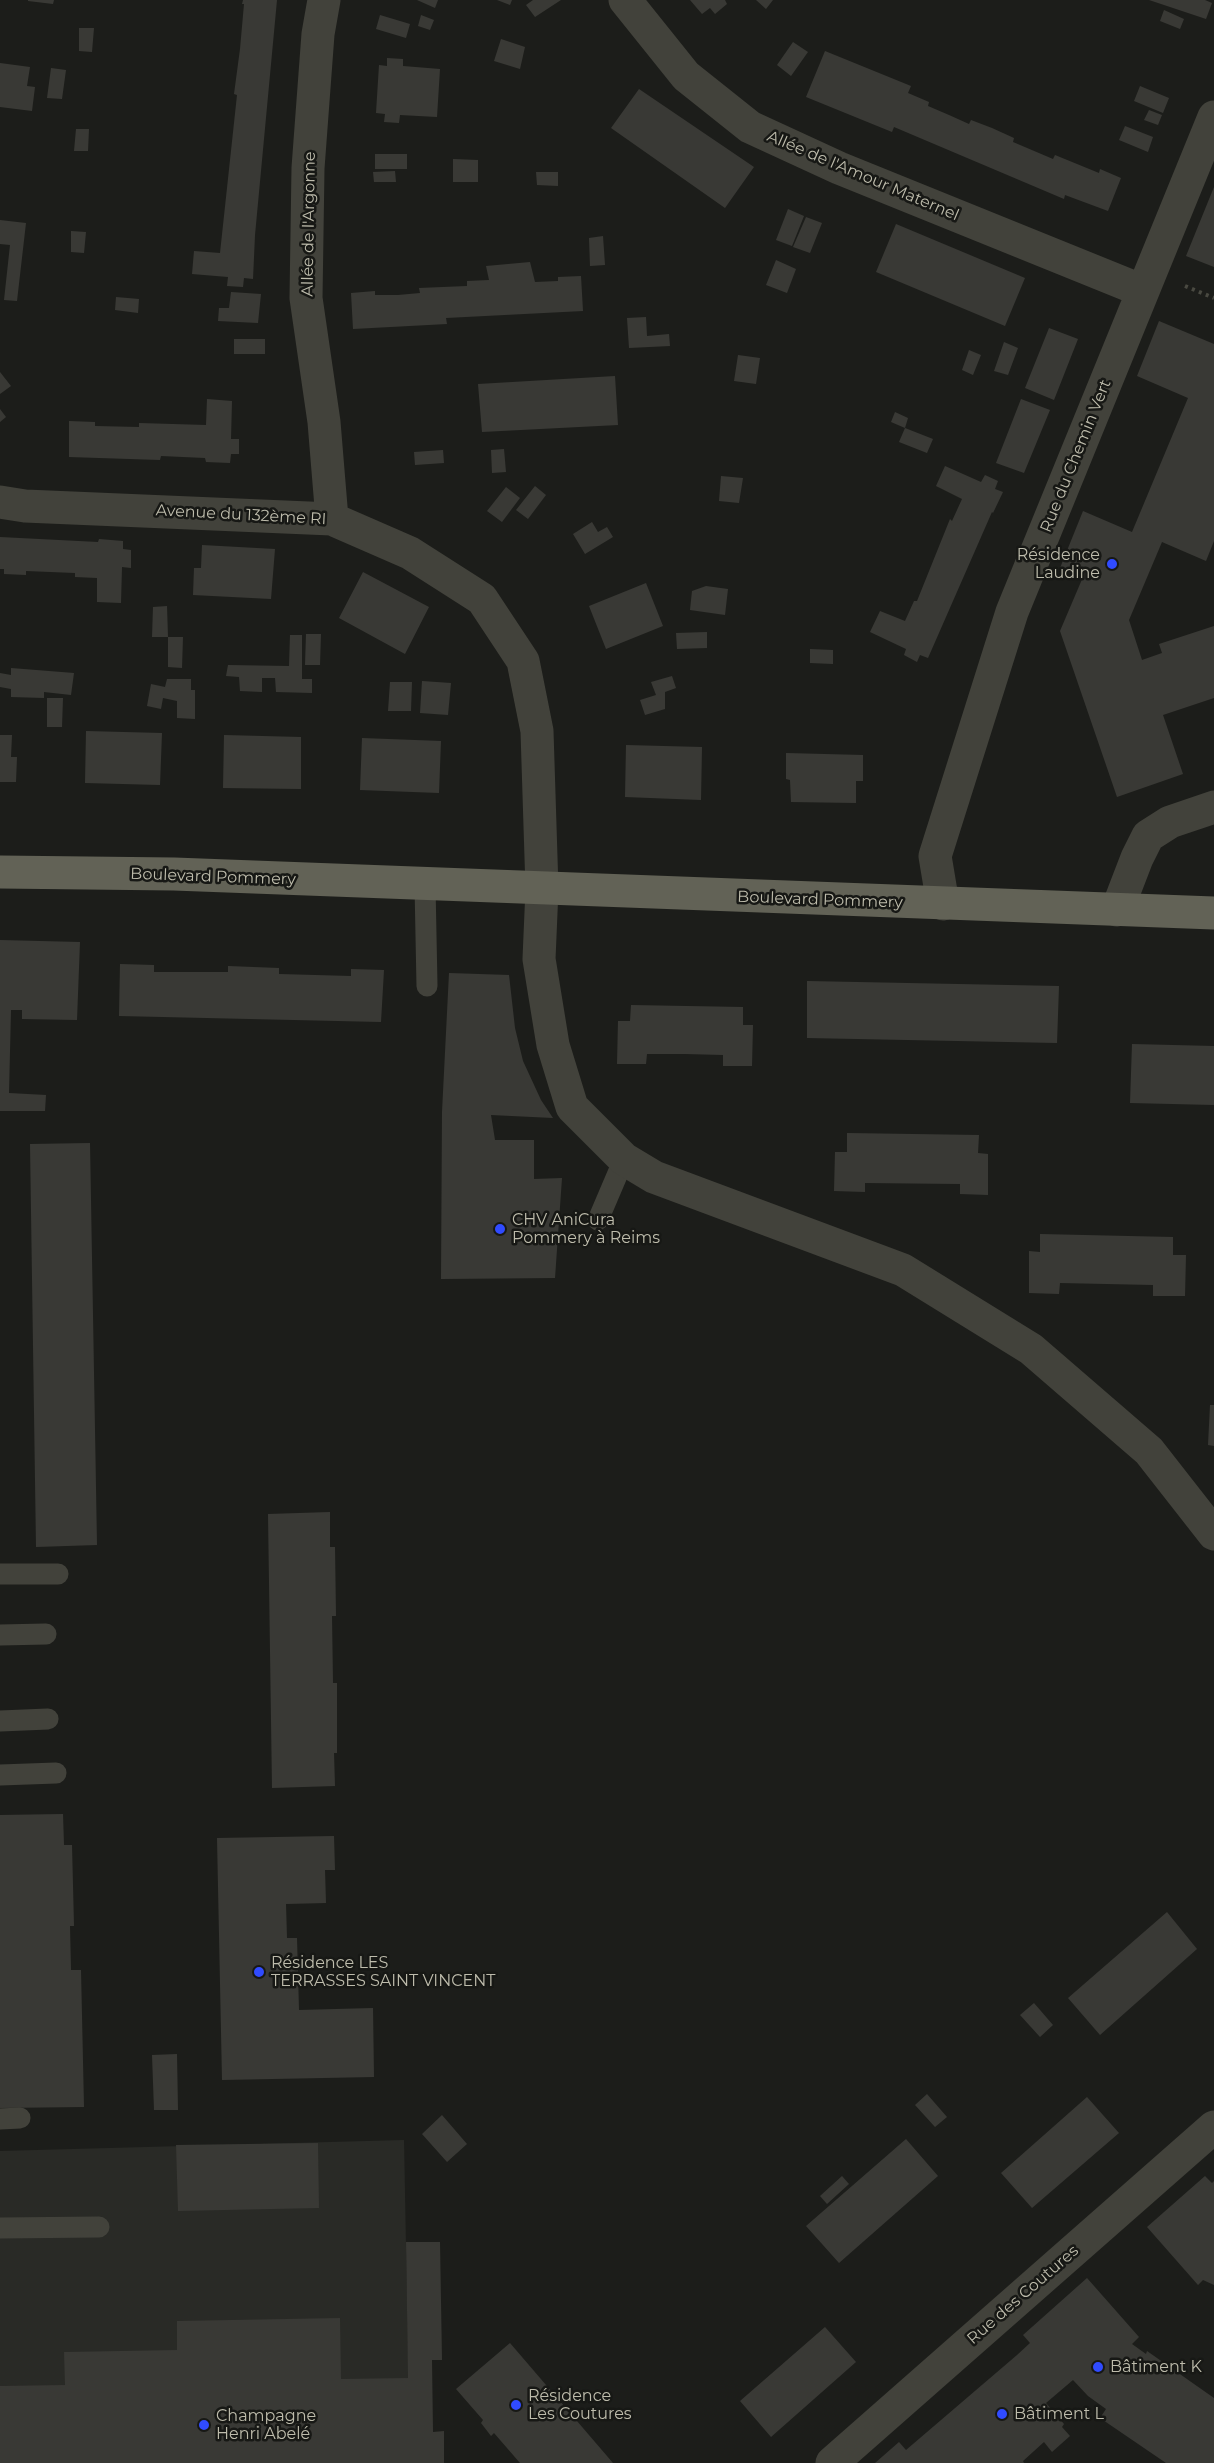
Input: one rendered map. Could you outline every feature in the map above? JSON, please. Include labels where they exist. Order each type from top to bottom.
[{"type":"main road","name":"Boulevard Pommery","points":[[0,872],[174,874],[542,890],[1214,913]]},
{"type":"street","name":"Allée de l'Argonne","points":[[324,0],[318,34],[308,168],[306,298],[324,422],[332,519]]},
{"type":"street","name":"Allée de l'Amour Maternel","points":[[625,0],[686,76],[750,127],[839,168],[1143,291]]},
{"type":"street","name":"Rue du Chemin Vert","points":[[943,904],[935,856],[1012,612],[1214,117]]},
{"type":"street","name":"Avenue du 132ème RI","points":[[0,502],[37,507],[332,519],[410,553],[482,599],[523,661],[537,731],[542,890],[539,959],[553,1045],[572,1107],[624,1159],[654,1177],[903,1270],[1031,1349],[1149,1451],[1214,1534]]},
{"type":"street","points":[[1117,910],[1148,836],[1170,822],[1214,807]]},
{"type":"street","name":"Rue des Coutures","points":[[832,2463],[1214,2127]]},
{"type":"lane","points":[[425,885],[427,986]]},
{"type":"lane","points":[[598,1220],[624,1159]]},
{"type":"lane","points":[[0,1574],[58,1574]]},
{"type":"lane","points":[[0,1635],[46,1634]]},
{"type":"lane","points":[[0,1721],[48,1719]]},
{"type":"lane","points":[[0,1775],[57,1773]]},
{"type":"lane","points":[[0,2228],[99,2227]]},
{"type":"shaded area","points":[[404,2140],[410,2463],[0,2463],[0,2151]]},
{"type":"building","points":[[28,0],[54,0],[53,4]]},
{"type":"building","points":[[243,0],[277,0],[253,279],[244,278],[243,287],[227,286],[228,277],[192,274],[194,251],[220,253],[237,95],[234,94]]},
{"type":"building","points":[[417,0],[438,0],[435,8]]},
{"type":"building","points":[[497,0],[512,0],[510,5]]},
{"type":"building","points":[[533,0],[561,0],[535,17],[526,5]]},
{"type":"building","points":[[690,0],[725,0],[727,4],[715,14],[710,8],[702,14]]},
{"type":"building","points":[[756,0],[773,0],[766,9]]},
{"type":"building","points":[[1149,0],[1205,0],[1212,3],[1206,19]]},
{"type":"building","points":[[1164,10],[1184,19],[1180,29],[1160,21]]},
{"type":"building","points":[[380,15],[410,24],[406,38],[376,29]]},
{"type":"building","points":[[421,15],[434,20],[430,30],[418,26]]},
{"type":"building","points":[[79,28],[94,28],[92,52],[79,51]]},
{"type":"building","points":[[501,39],[525,47],[520,69],[494,61]]},
{"type":"building","points":[[793,42],[808,52],[791,76],[777,65]]},
{"type":"building","points":[[825,51],[911,86],[908,93],[929,102],[928,106],[969,124],[971,120],[992,128],[1014,138],[1013,142],[1053,159],[1055,155],[1099,173],[1100,169],[1121,178],[1108,211],[1065,195],[1064,199],[894,127],[892,132],[806,97]]},
{"type":"building","points":[[387,58],[403,59],[403,66],[440,69],[437,117],[400,115],[399,123],[384,122],[385,114],[376,113],[379,65],[387,66]]},
{"type":"building","points":[[0,63],[30,67],[27,86],[35,87],[32,111],[0,107]]},
{"type":"building","points":[[51,68],[66,70],[62,99],[47,98]]},
{"type":"building","points":[[1140,86],[1169,98],[1163,113],[1134,101]]},
{"type":"building","points":[[639,89],[754,167],[725,208],[611,128]]},
{"type":"building","points":[[1149,110],[1162,115],[1158,125],[1144,120]]},
{"type":"building","points":[[1125,126],[1153,137],[1148,152],[1119,140]]},
{"type":"building","points":[[76,129],[89,129],[88,151],[74,151]]},
{"type":"building","points":[[375,154],[407,154],[407,169],[375,169]]},
{"type":"building","points":[[453,159],[478,160],[478,182],[453,182]]},
{"type":"building","points":[[395,171],[396,182],[374,182],[373,172]]},
{"type":"building","points":[[536,172],[558,172],[558,186],[537,185]]},
{"type":"building","points":[[1214,187],[1214,267],[1186,256]]},
{"type":"building","points":[[788,209],[804,216],[792,246],[776,240]]},
{"type":"building","points":[[806,217],[822,223],[810,253],[793,247]]},
{"type":"building","points":[[0,220],[26,223],[17,301],[4,300],[10,245],[0,244]]},
{"type":"building","points":[[896,224],[1025,278],[1005,326],[876,272]]},
{"type":"building","points":[[71,231],[86,232],[84,253],[71,252]]},
{"type":"building","points":[[603,236],[605,265],[590,266],[589,238]]},
{"type":"building","points":[[776,260],[796,269],[787,293],[766,285]]},
{"type":"building","points":[[530,262],[535,282],[558,281],[558,277],[581,276],[583,311],[446,318],[447,324],[353,329],[351,293],[375,291],[375,295],[398,295],[420,293],[419,288],[467,286],[467,281],[489,280],[486,266]]},
{"type":"building","points":[[231,292],[261,294],[258,323],[218,321],[219,308],[229,308]]},
{"type":"building","points":[[116,297],[139,299],[138,313],[115,310]]},
{"type":"building","points":[[646,317],[647,336],[669,334],[670,346],[629,348],[627,318]]},
{"type":"building","name":"Résidence Laudine","points":[[1159,321],[1214,344],[1214,541],[1206,561],[1162,542],[1129,620],[1142,660],[1162,653],[1159,644],[1214,626],[1214,698],[1163,715],[1183,774],[1117,797],[1060,631],[1083,577],[1060,568],[1083,511],[1132,532],[1188,398],[1137,376]]},
{"type":"building","points":[[1049,328],[1078,339],[1054,400],[1025,388]]},
{"type":"building","points":[[234,339],[265,339],[265,354],[234,354]]},
{"type":"building","points":[[1004,342],[1018,348],[1008,375],[994,371]]},
{"type":"building","points":[[969,350],[981,355],[973,375],[962,370]]},
{"type":"building","points":[[738,355],[760,358],[756,384],[734,381]]},
{"type":"building","points":[[0,372],[11,386],[0,394]]},
{"type":"building","points":[[615,376],[618,425],[482,432],[478,384]]},
{"type":"building","points":[[207,399],[232,401],[231,439],[239,439],[239,454],[231,454],[230,463],[206,462],[205,458],[161,456],[160,460],[69,457],[69,421],[95,422],[95,426],[139,427],[139,423],[206,425]]},
{"type":"building","points":[[1021,399],[1050,410],[1024,473],[996,463]]},
{"type":"building","points":[[0,409],[6,417],[0,422]]},
{"type":"building","points":[[895,412],[908,418],[905,428],[891,422]]},
{"type":"building","points":[[905,428],[933,439],[927,453],[899,442]]},
{"type":"building","points":[[504,449],[506,472],[492,473],[491,450]]},
{"type":"building","points":[[443,450],[444,463],[415,465],[414,452]]},
{"type":"building","points":[[945,466],[981,482],[985,475],[998,481],[995,489],[1003,492],[928,658],[920,655],[917,662],[904,655],[906,649],[870,632],[880,611],[905,621],[914,601],[917,601],[950,519],[952,521],[962,499],[936,486]]},
{"type":"building","points":[[721,476],[743,478],[739,503],[719,501]]},
{"type":"building","points":[[535,486],[546,495],[528,519],[516,510]]},
{"type":"building","points":[[506,487],[520,498],[502,522],[487,511]]},
{"type":"building","points":[[592,522],[598,532],[607,527],[613,537],[585,554],[573,534]]},
{"type":"building","points":[[0,537],[98,542],[99,539],[123,541],[123,549],[131,550],[131,568],[122,567],[121,603],[97,602],[97,578],[75,577],[75,573],[26,571],[26,575],[4,574],[4,569],[0,569]]},
{"type":"building","points":[[202,545],[275,549],[271,599],[193,595],[194,568],[201,568]]},
{"type":"building","points":[[363,572],[429,607],[405,654],[339,618]]},
{"type":"building","points":[[646,583],[663,626],[606,649],[589,606]]},
{"type":"building","points":[[706,586],[728,589],[725,615],[690,610],[692,591]]},
{"type":"building","points":[[167,606],[168,637],[152,637],[153,607]]},
{"type":"building","points":[[707,632],[707,648],[677,649],[676,633]]},
{"type":"building","points":[[306,634],[321,634],[320,665],[305,665]]},
{"type":"building","points":[[290,635],[302,635],[302,679],[312,679],[312,693],[276,692],[275,678],[262,678],[262,692],[240,691],[239,677],[226,676],[228,665],[289,666]]},
{"type":"building","points":[[168,637],[183,637],[182,668],[168,667]]},
{"type":"building","points":[[810,649],[833,650],[833,664],[810,663]]},
{"type":"building","points":[[11,668],[74,673],[71,695],[44,692],[44,698],[11,697],[11,689],[0,687],[0,673],[11,675]]},
{"type":"building","points":[[672,676],[676,688],[665,692],[665,709],[645,715],[640,700],[656,695],[651,682]]},
{"type":"building","points":[[167,679],[191,679],[191,690],[195,690],[195,719],[177,718],[177,701],[163,698],[161,709],[147,706],[151,684],[165,687]]},
{"type":"building","points":[[422,681],[451,683],[448,715],[420,713]]},
{"type":"building","points":[[390,682],[412,682],[411,711],[388,711]]},
{"type":"building","points":[[47,698],[63,698],[62,727],[47,727]]},
{"type":"building","points":[[86,731],[162,733],[160,785],[85,783]]},
{"type":"building","points":[[0,735],[12,735],[11,757],[17,757],[16,782],[0,782]]},
{"type":"building","points":[[224,735],[301,737],[301,789],[223,788]]},
{"type":"building","points":[[362,738],[441,741],[439,793],[360,790]]},
{"type":"building","points":[[626,745],[702,747],[701,800],[625,797]]},
{"type":"building","points":[[786,753],[863,755],[863,781],[856,781],[856,803],[791,802],[790,780],[786,779]]},
{"type":"building","points":[[0,940],[80,942],[77,1020],[22,1019],[22,1010],[11,1010],[9,1093],[46,1095],[45,1111],[0,1111]]},
{"type":"building","points":[[120,964],[154,965],[154,972],[228,972],[228,966],[279,968],[279,974],[351,976],[351,969],[384,970],[381,1022],[119,1016]]},
{"type":"building","name":"CHV AniCura Pommery à Reims","points":[[449,973],[509,975],[515,1028],[523,1061],[541,1100],[553,1118],[491,1115],[495,1140],[534,1140],[534,1179],[562,1178],[555,1278],[441,1279],[442,1112]]},
{"type":"building","points":[[807,981],[1059,986],[1057,1043],[807,1038]]},
{"type":"building","points":[[631,1005],[743,1007],[743,1025],[753,1025],[752,1066],[723,1066],[723,1055],[685,1054],[647,1054],[646,1064],[617,1064],[618,1021],[630,1021]]},
{"type":"building","points":[[1132,1044],[1214,1046],[1214,1105],[1130,1103]]},
{"type":"building","points":[[847,1133],[979,1135],[978,1153],[988,1154],[988,1195],[960,1194],[960,1184],[865,1183],[865,1192],[834,1191],[835,1152],[847,1152]]},
{"type":"building","points":[[90,1143],[97,1545],[36,1547],[30,1144]]},
{"type":"building","points":[[1040,1234],[1173,1237],[1173,1255],[1186,1255],[1185,1296],[1153,1296],[1153,1285],[1060,1283],[1059,1294],[1029,1293],[1029,1251],[1040,1252]]},
{"type":"building","points":[[1210,1405],[1214,1405],[1214,1446],[1208,1445]]},
{"type":"building","points":[[330,1512],[330,1547],[335,1547],[336,1616],[332,1616],[333,1683],[337,1683],[335,1786],[272,1788],[268,1514]]},
{"type":"building","points":[[63,1814],[64,1845],[72,1845],[74,1926],[70,1926],[71,1970],[81,1970],[84,2107],[0,2108],[0,1815]]},
{"type":"building","name":"Résidence LES TERRASSES SAINT VINCENT","points":[[334,1836],[335,1870],[325,1870],[326,1903],[286,1904],[287,1938],[297,1938],[299,2010],[373,2008],[374,2077],[222,2080],[217,1838]]},
{"type":"building","points":[[1167,1912],[1197,1949],[1100,2035],[1068,1998]]},
{"type":"building","points":[[1034,2003],[1053,2025],[1040,2037],[1020,2015]]},
{"type":"building","points":[[177,2054],[178,2110],[154,2110],[152,2055]]},
{"type":"building","points":[[927,2094],[947,2117],[935,2127],[915,2105]]},
{"type":"building","points":[[1087,2097],[1119,2133],[1032,2208],[1001,2173]]},
{"type":"building","points":[[442,2115],[467,2144],[447,2162],[422,2134]]},
{"type":"building","points":[[906,2139],[938,2176],[839,2263],[806,2226]]},
{"type":"building","points":[[318,2143],[319,2208],[178,2211],[176,2145]]},
{"type":"building","points":[[842,2176],[849,2184],[827,2204],[820,2196]]},
{"type":"building","points":[[1205,2176],[1212,2183],[1214,2181],[1214,2285],[1203,2280],[1198,2285],[1147,2227]]},
{"type":"building","name":"Champagne Henri Abelé","points":[[406,2242],[440,2242],[442,2360],[432,2360],[433,2432],[444,2431],[444,2463],[0,2463],[0,2386],[65,2385],[64,2352],[177,2350],[177,2321],[340,2318],[341,2379],[408,2378]]},
{"type":"building","points":[[1087,2278],[1139,2337],[1132,2344],[1146,2354],[1147,2351],[1214,2398],[1214,2463],[1166,2463],[1100,2418],[1106,2409],[1088,2396],[1073,2380],[1046,2403],[1064,2424],[1062,2427],[1070,2436],[1052,2452],[1044,2442],[1023,2461],[1024,2463],[875,2463],[899,2442],[906,2450],[1017,2355],[1030,2343],[1023,2335]]},
{"type":"building","points":[[825,2327],[856,2362],[771,2437],[740,2401]]},
{"type":"building","name":"Résidence Les Coutures","points":[[510,2343],[613,2463],[520,2463],[494,2433],[491,2436],[481,2423],[483,2420],[456,2389]]},
{"type":"place","name":"Résidence Laudine","points":[[1112,564]]},
{"type":"place","name":"CHV AniCura Pommery à Reims","points":[[500,1229]]},
{"type":"place","name":"Résidence LES TERRASSES SAINT VINCENT","points":[[259,1972]]},
{"type":"place","name":"Bâtiment K","points":[[1098,2367]]},
{"type":"place","name":"Résidence Les Coutures","points":[[516,2405]]},
{"type":"place","name":"Bâtiment L","points":[[1002,2414]]},
{"type":"place","name":"Champagne Henri Abelé","points":[[204,2425]]}]
